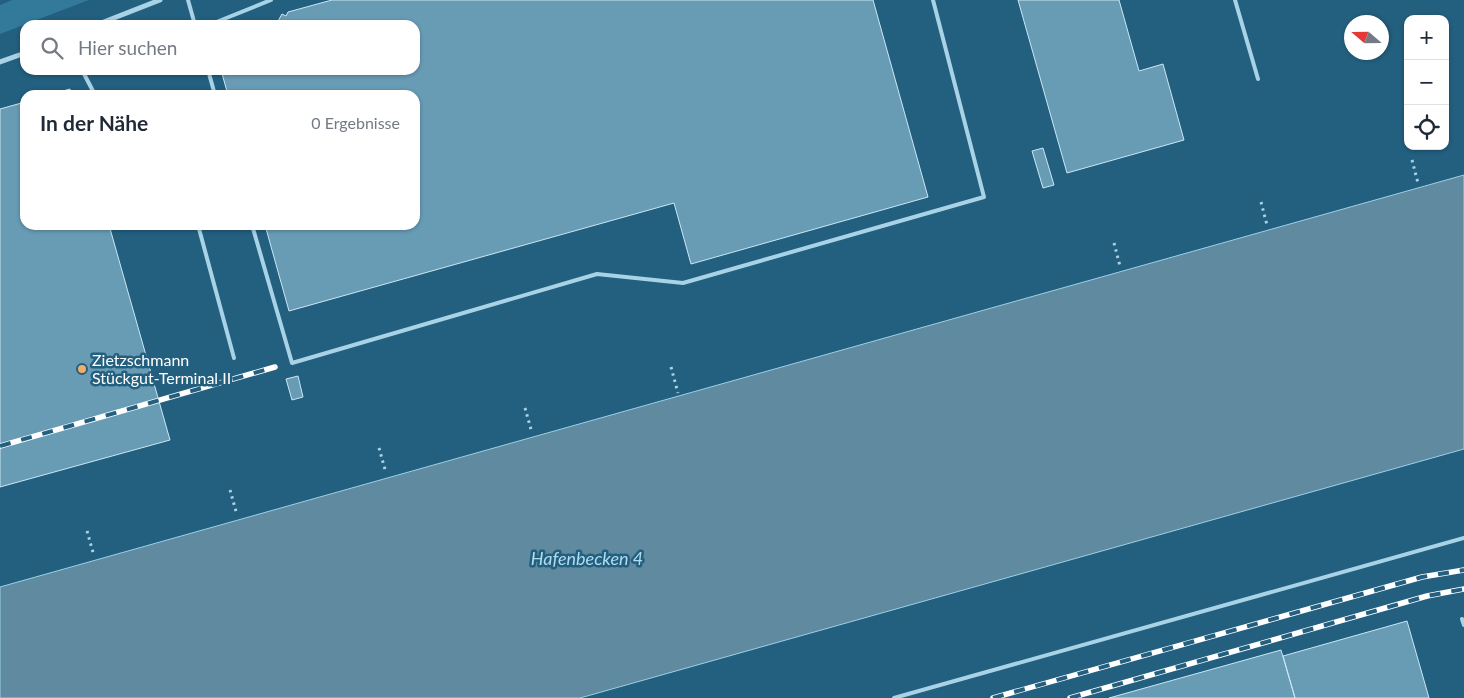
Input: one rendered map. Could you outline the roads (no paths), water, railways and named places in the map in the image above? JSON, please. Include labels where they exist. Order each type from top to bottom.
[{"type":"street","points":[[109,20],[160,0]]},
{"type":"street","points":[[0,62],[20,55]]},
{"type":"lane","points":[[188,0],[194,20]]},
{"type":"lane","points":[[221,20],[271,0]]},
{"type":"lane","points":[[253,230],[292,363],[597,274],[683,283],[984,197],[933,0]]},
{"type":"lane","points":[[1235,0],[1258,79]]},
{"type":"lane","points":[[85,75],[92,90]]},
{"type":"lane","points":[[209,75],[214,90]]},
{"type":"lane","points":[[199,230],[234,358]]},
{"type":"lane","points":[[894,698],[1464,538]]},
{"type":"lane","points":[[1462,619],[1464,625]]},
{"type":"water","name":"Hafenbecken 4","points":[[1464,175],[1464,449],[580,698],[0,698],[0,587]]},
{"type":"railway","points":[[0,446],[275,367]]},
{"type":"railway","points":[[993,698],[1422,577],[1464,570]]},
{"type":"railway","points":[[1070,698],[1427,596],[1464,589]]},
{"type":"place","name":"Zietzschmann Stückgut-Terminal II","points":[[82,369]]}]
